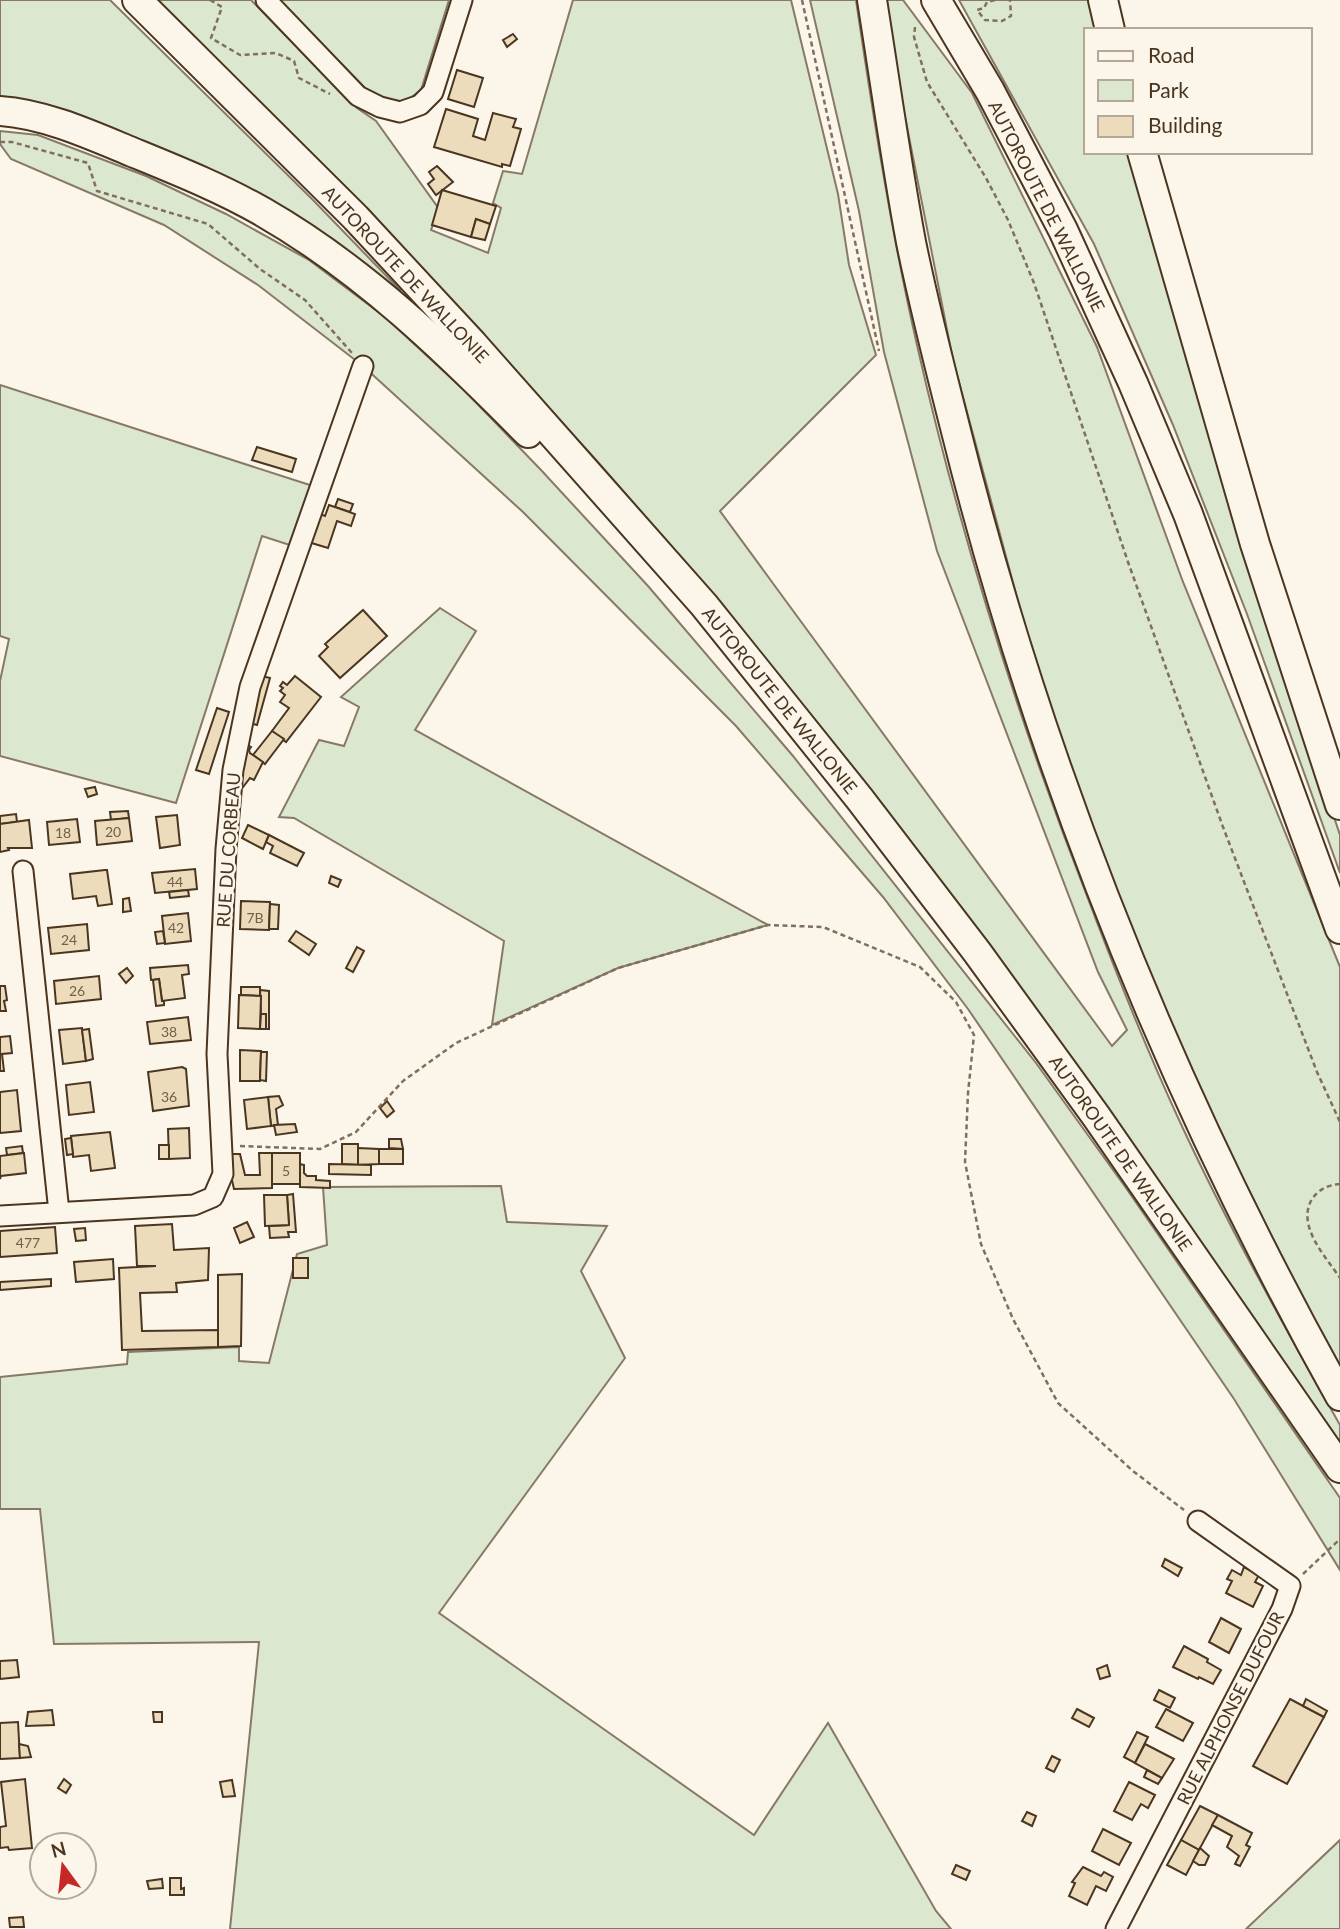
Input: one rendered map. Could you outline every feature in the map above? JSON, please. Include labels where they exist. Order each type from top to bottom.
[{"type":"highway","name":"AUTOROUTE DE WALLONIE","points":[[137,0],[356,218],[473,344],[704,605],[859,798],[977,952],[1159,1206],[1340,1468]]},
{"type":"highway","points":[[872,0],[912,246],[976,510],[1068,806],[1117,933],[1222,1171],[1284,1296],[1340,1396]]},
{"type":"highway","name":"AUTOROUTE DE WALLONIE","points":[[936,0],[989,91],[1063,230],[1133,383],[1188,514],[1340,929]]},
{"type":"highway","points":[[1103,0],[1110,28]]},
{"type":"highway","points":[[0,111],[38,118],[109,142],[196,178],[263,212],[350,271],[424,330],[534,439],[576,460]]},
{"type":"highway","points":[[1143,154],[1255,544],[1340,805]]},
{"type":"street","points":[[266,0],[358,96],[380,107],[400,112],[420,104],[433,92],[462,0]]},
{"type":"street","name":"RUE DU CORBEAU","points":[[0,1216],[194,1205],[213,1197],[223,1174],[217,1054],[226,849],[233,770],[250,687],[363,366]]},
{"type":"street","points":[[23,872],[58,1213]]},
{"type":"street","points":[[1198,1521],[1290,1586]]},
{"type":"street","name":"RUE ALPHONSE DUFOUR","points":[[1116,1929],[1282,1609],[1290,1586]]},
{"type":"path","points":[[210,0],[222,7],[211,38],[240,55],[276,53],[294,61],[299,78],[331,94]]},
{"type":"path","points":[[802,0],[879,351]]},
{"type":"path","points":[[995,0],[976,10],[985,20],[1002,21],[1011,16],[1010,0]]},
{"type":"path","points":[[915,27],[914,37],[927,82],[986,178],[1008,220],[1034,283],[1128,562],[1223,827],[1317,1072],[1340,1122]]},
{"type":"path","points":[[0,142],[12,142],[88,163],[97,191],[208,224],[260,269],[305,300],[363,366]]},
{"type":"path","points":[[223,1145],[320,1149],[356,1132],[403,1081],[456,1043],[618,968],[768,925],[823,928],[920,967],[956,1002],[974,1035],[965,1162],[981,1244],[1013,1319],[1058,1403],[1133,1471],[1198,1521]]},
{"type":"path","points":[[1340,1184],[1326,1186],[1318,1192],[1308,1212],[1308,1223],[1315,1241],[1340,1278]]},
{"type":"path","points":[[1290,1586],[1340,1539]]},
{"type":"green space","points":[[0,0],[110,0],[312,199],[400,290],[398,292],[307,228],[0,102]]},
{"type":"green space","points":[[156,0],[251,0],[357,108],[376,121],[439,209],[431,230],[488,253],[501,208],[493,203],[503,171],[522,174],[573,0],[791,0],[838,194],[849,265],[876,355],[720,511],[1112,1046],[1127,1030],[1098,972],[937,551],[884,352],[859,211],[810,0],[856,0],[891,216],[917,345],[952,487],[1015,697],[1064,836],[1156,1068],[1198,1161],[1237,1237],[1340,1425],[1340,1448],[1080,1071],[907,841],[685,562],[597,461],[363,204]]},
{"type":"green space","points":[[278,0],[449,0],[421,90],[409,99],[392,104],[371,94]]},
{"type":"green space","points":[[886,0],[903,0],[972,93],[1097,347],[1183,582],[1340,967],[1340,1370],[1289,1278],[1176,1044],[1073,782],[1025,627],[953,360],[894,61]]},
{"type":"green space","points":[[959,0],[1090,0],[1097,28],[1084,28],[1084,154],[1130,154],[1190,369],[1259,595],[1340,835],[1340,873],[1247,614],[1173,425],[1094,244]]},
{"type":"green space","points":[[0,131],[38,135],[146,176],[226,214],[309,260],[385,317],[463,389],[541,470],[648,586],[793,756],[1036,1063],[1126,1188],[1340,1498],[1340,1570],[1234,1399],[968,1009],[883,897],[736,726],[523,512],[363,366],[258,285],[164,225],[11,159],[0,144]]},
{"type":"green space","points":[[0,385],[319,488],[299,548],[262,536],[176,803],[0,756],[0,681],[9,639],[0,636]]},
{"type":"green space","points":[[440,608],[476,631],[415,730],[768,925],[618,968],[492,1025],[504,941],[294,818],[279,817],[319,740],[344,746],[359,707],[341,697]]},
{"type":"green space","points":[[501,1186],[507,1222],[607,1226],[581,1271],[625,1358],[439,1613],[754,1835],[828,1723],[936,1911],[951,1929],[230,1929],[259,1642],[54,1644],[40,1509],[0,1509],[0,1377],[127,1364],[128,1352],[239,1347],[239,1361],[269,1363],[297,1254],[327,1245],[323,1187]]},
{"type":"green space","points":[[1340,1840],[1340,1929],[1246,1929]]},
{"type":"building","points":[[513,34],[517,39],[507,47],[503,40]]},
{"type":"building","points":[[457,70],[483,78],[474,107],[448,99]]},
{"type":"building","points":[[446,109],[478,119],[473,136],[485,140],[493,113],[516,119],[513,127],[521,129],[510,166],[502,164],[502,167],[434,147]]},
{"type":"building","points":[[437,166],[453,182],[436,195],[428,184],[434,179],[429,172]]},
{"type":"building","points":[[442,190],[496,206],[490,224],[476,219],[471,237],[432,225]]},
{"type":"building","points":[[476,219],[490,224],[485,240],[471,237]]},
{"type":"building","points":[[257,447],[296,459],[292,472],[252,460]]},
{"type":"building","points":[[338,499],[353,504],[350,512],[335,507]]},
{"type":"building","points":[[329,505],[355,514],[351,526],[337,521],[328,548],[305,541],[315,512],[325,516]]},
{"type":"building","points":[[363,610],[387,636],[340,678],[319,656],[328,647],[325,644]]},
{"type":"building","points":[[257,675],[270,678],[257,725],[243,721]]},
{"type":"building","points":[[295,676],[321,697],[286,742],[272,731],[289,708],[280,702],[285,695],[280,691],[283,688],[280,686],[283,682],[287,685]]},
{"type":"building","points":[[217,708],[229,712],[209,774],[196,770]]},
{"type":"building","points":[[272,731],[284,739],[265,764],[253,755]]},
{"type":"building","points":[[241,741],[251,747],[250,753],[263,762],[254,780],[250,778],[243,787],[235,780]]},
{"type":"building","points":[[95,787],[97,794],[88,797],[85,789]]},
{"type":"building","points":[[128,811],[129,818],[111,820],[110,812]]},
{"type":"building","points":[[16,814],[17,822],[0,824],[0,816]]},
{"type":"building","points":[[177,815],[180,845],[160,848],[156,817]]},
{"type":"building","points":[[129,818],[132,841],[97,845],[95,821]]},
{"type":"building","points":[[77,819],[80,842],[49,845],[47,822]]},
{"type":"building","points":[[29,820],[32,848],[8,848],[9,850],[0,852],[0,824]]},
{"type":"building","points":[[248,825],[269,835],[263,849],[242,838]]},
{"type":"building","points":[[269,835],[304,853],[297,866],[270,853],[273,846],[266,842]]},
{"type":"building","points":[[195,869],[197,889],[155,893],[152,873]]},
{"type":"building","points":[[107,870],[112,904],[98,906],[96,896],[73,899],[70,874]]},
{"type":"building","points":[[331,876],[341,880],[338,887],[329,883]]},
{"type":"building","points":[[188,890],[189,896],[170,898],[169,892]]},
{"type":"building","points":[[129,898],[131,911],[123,912],[123,899]]},
{"type":"building","points":[[241,901],[270,902],[269,930],[240,929]]},
{"type":"building","points":[[270,904],[279,905],[278,929],[269,929]]},
{"type":"building","points":[[188,913],[191,941],[165,944],[162,916]]},
{"type":"building","points":[[87,924],[89,950],[51,954],[48,928]]},
{"type":"building","points":[[163,931],[165,943],[157,944],[155,932]]},
{"type":"building","points":[[296,931],[316,944],[309,955],[289,941]]},
{"type":"building","points":[[357,947],[364,951],[353,972],[346,968]]},
{"type":"building","points":[[188,965],[189,974],[182,975],[185,998],[162,1001],[159,979],[151,980],[150,968]]},
{"type":"building","points":[[127,968],[133,976],[126,983],[119,974]]},
{"type":"building","points":[[99,976],[101,999],[56,1004],[54,981]]},
{"type":"building","points":[[159,979],[164,1005],[156,1006],[153,980]]},
{"type":"building","points":[[0,986],[5,986],[6,1011],[0,1011]]},
{"type":"building","points":[[241,987],[260,987],[260,996],[241,995]]},
{"type":"building","points":[[260,990],[269,991],[269,1029],[266,1029],[266,1014],[261,1014]]},
{"type":"building","points":[[239,995],[261,996],[260,1029],[238,1028]]},
{"type":"building","points":[[261,1014],[266,1014],[266,1029],[260,1029]]},
{"type":"building","points":[[188,1017],[191,1040],[150,1044],[147,1022]]},
{"type":"building","points":[[82,1028],[86,1061],[63,1064],[59,1030]]},
{"type":"building","points":[[89,1029],[93,1059],[86,1061],[82,1030]]},
{"type":"building","points":[[10,1036],[12,1053],[2,1054],[4,1071],[0,1071],[0,1037]]},
{"type":"building","points":[[240,1050],[261,1051],[260,1081],[240,1081]]},
{"type":"building","points":[[261,1052],[267,1052],[266,1081],[260,1080]]},
{"type":"building","points":[[182,1067],[186,1069],[189,1106],[153,1111],[148,1072]]},
{"type":"building","points":[[90,1082],[94,1112],[69,1115],[66,1085]]},
{"type":"building","points":[[17,1090],[21,1131],[0,1133],[0,1092]]},
{"type":"building","points":[[279,1096],[283,1105],[276,1109],[278,1125],[271,1126],[268,1097]]},
{"type":"building","points":[[268,1097],[271,1126],[247,1129],[244,1100]]},
{"type":"building","points":[[387,1101],[394,1111],[387,1117],[380,1108]]},
{"type":"building","points":[[295,1124],[297,1132],[276,1135],[274,1125]]},
{"type":"building","points":[[189,1128],[190,1158],[169,1159],[168,1129]]},
{"type":"building","points":[[110,1132],[115,1168],[91,1171],[89,1155],[73,1157],[71,1136]]},
{"type":"building","points":[[71,1138],[73,1154],[67,1155],[65,1139]]},
{"type":"building","points":[[389,1139],[401,1139],[403,1149],[389,1148]]},
{"type":"building","points":[[342,1144],[358,1144],[358,1165],[342,1164]]},
{"type":"building","points":[[159,1145],[169,1145],[169,1159],[159,1159]]},
{"type":"building","points":[[22,1146],[23,1153],[7,1155],[6,1148]]},
{"type":"building","points":[[358,1148],[379,1149],[379,1164],[358,1165]]},
{"type":"building","points":[[379,1149],[403,1149],[403,1164],[379,1164]]},
{"type":"building","points":[[24,1153],[26,1173],[1,1176],[0,1179],[0,1156]]},
{"type":"building","points":[[259,1153],[272,1153],[272,1188],[234,1189],[226,1154],[240,1154],[245,1175],[260,1175]]},
{"type":"building","points":[[272,1153],[300,1153],[300,1184],[272,1184]]},
{"type":"building","points":[[300,1164],[304,1165],[304,1173],[307,1176],[330,1181],[330,1188],[300,1187]]},
{"type":"building","points":[[329,1164],[371,1165],[371,1175],[329,1174]]},
{"type":"building","points":[[293,1194],[296,1232],[288,1232],[289,1237],[270,1238],[269,1226],[289,1225],[287,1195]]},
{"type":"building","points":[[264,1195],[287,1195],[289,1225],[265,1226]]},
{"type":"building","points":[[247,1222],[254,1237],[240,1243],[234,1228]]},
{"type":"building","points":[[172,1224],[174,1250],[209,1248],[208,1280],[176,1283],[177,1292],[140,1293],[142,1331],[218,1330],[218,1347],[122,1350],[119,1268],[156,1266],[137,1266],[135,1226]]},
{"type":"building","points":[[55,1227],[57,1253],[0,1257],[0,1231]]},
{"type":"building","points":[[85,1228],[86,1240],[76,1241],[74,1229]]},
{"type":"building","points":[[293,1258],[308,1258],[308,1278],[293,1278]]},
{"type":"building","points":[[113,1259],[114,1279],[76,1282],[74,1262]]},
{"type":"building","points":[[242,1274],[241,1346],[218,1347],[218,1275]]},
{"type":"building","points":[[51,1279],[51,1286],[0,1290],[0,1282]]},
{"type":"building","points":[[1165,1559],[1182,1568],[1178,1576],[1162,1566]]},
{"type":"building","points":[[1244,1567],[1259,1575],[1255,1582],[1263,1586],[1253,1607],[1226,1593],[1232,1581],[1227,1579],[1232,1570],[1241,1575]]},
{"type":"building","points":[[1221,1618],[1241,1629],[1229,1653],[1209,1642]]},
{"type":"building","points":[[1184,1646],[1208,1659],[1207,1662],[1221,1670],[1213,1684],[1173,1667]]},
{"type":"building","points":[[17,1660],[19,1677],[0,1679],[0,1661]]},
{"type":"building","points":[[1107,1665],[1110,1676],[1100,1679],[1097,1669]]},
{"type":"building","points":[[1159,1690],[1175,1698],[1170,1708],[1154,1700]]},
{"type":"building","points":[[1290,1699],[1324,1717],[1287,1784],[1253,1766]]},
{"type":"building","points":[[1306,1699],[1327,1711],[1324,1717],[1303,1706]]},
{"type":"building","points":[[1077,1709],[1094,1718],[1089,1727],[1072,1718]]},
{"type":"building","points":[[1166,1709],[1193,1723],[1183,1741],[1156,1727]]},
{"type":"building","points":[[52,1710],[54,1725],[26,1726],[28,1712]]},
{"type":"building","points":[[153,1712],[162,1712],[162,1722],[154,1722]]},
{"type":"building","points":[[18,1722],[20,1758],[0,1759],[0,1723]]},
{"type":"building","points":[[1137,1732],[1148,1737],[1135,1763],[1124,1757]]},
{"type":"building","points":[[19,1744],[28,1746],[31,1757],[20,1758]]},
{"type":"building","points":[[1145,1744],[1174,1759],[1162,1778],[1135,1763]]},
{"type":"building","points":[[1052,1756],[1060,1760],[1054,1772],[1046,1768]]},
{"type":"building","points":[[1147,1770],[1162,1778],[1158,1784],[1144,1777]]},
{"type":"building","points":[[25,1779],[30,1831],[28,1831],[28,1848],[0,1848],[0,1827],[6,1826],[1,1782]]},
{"type":"building","points":[[64,1779],[71,1785],[66,1793],[58,1788]]},
{"type":"building","points":[[232,1780],[235,1796],[223,1797],[220,1782]]},
{"type":"building","points":[[1129,1782],[1155,1795],[1148,1808],[1141,1804],[1132,1820],[1114,1811]]},
{"type":"building","points":[[1200,1806],[1218,1815],[1199,1850],[1181,1840]]},
{"type":"building","points":[[1027,1812],[1036,1816],[1032,1826],[1022,1821]]},
{"type":"building","points":[[1218,1815],[1252,1833],[1246,1845],[1250,1847],[1240,1866],[1235,1864],[1239,1856],[1227,1847],[1232,1836],[1212,1825]]},
{"type":"building","points":[[1103,1829],[1131,1843],[1119,1865],[1092,1851]]},
{"type":"building","points":[[1181,1840],[1199,1850],[1186,1875],[1167,1865]]},
{"type":"building","points":[[1200,1848],[1209,1856],[1205,1865],[1193,1861]]},
{"type":"building","points":[[956,1865],[970,1871],[966,1880],[952,1874]]},
{"type":"building","points":[[1083,1867],[1101,1876],[1104,1872],[1113,1877],[1106,1891],[1096,1886],[1087,1905],[1069,1896],[1075,1883],[1072,1882]]},
{"type":"building","points":[[170,1878],[181,1878],[184,1895],[170,1895]]},
{"type":"building","points":[[162,1879],[163,1888],[149,1889],[147,1881]]},
{"type":"building","points":[[23,1917],[24,1927],[10,1927],[9,1918]]}]
